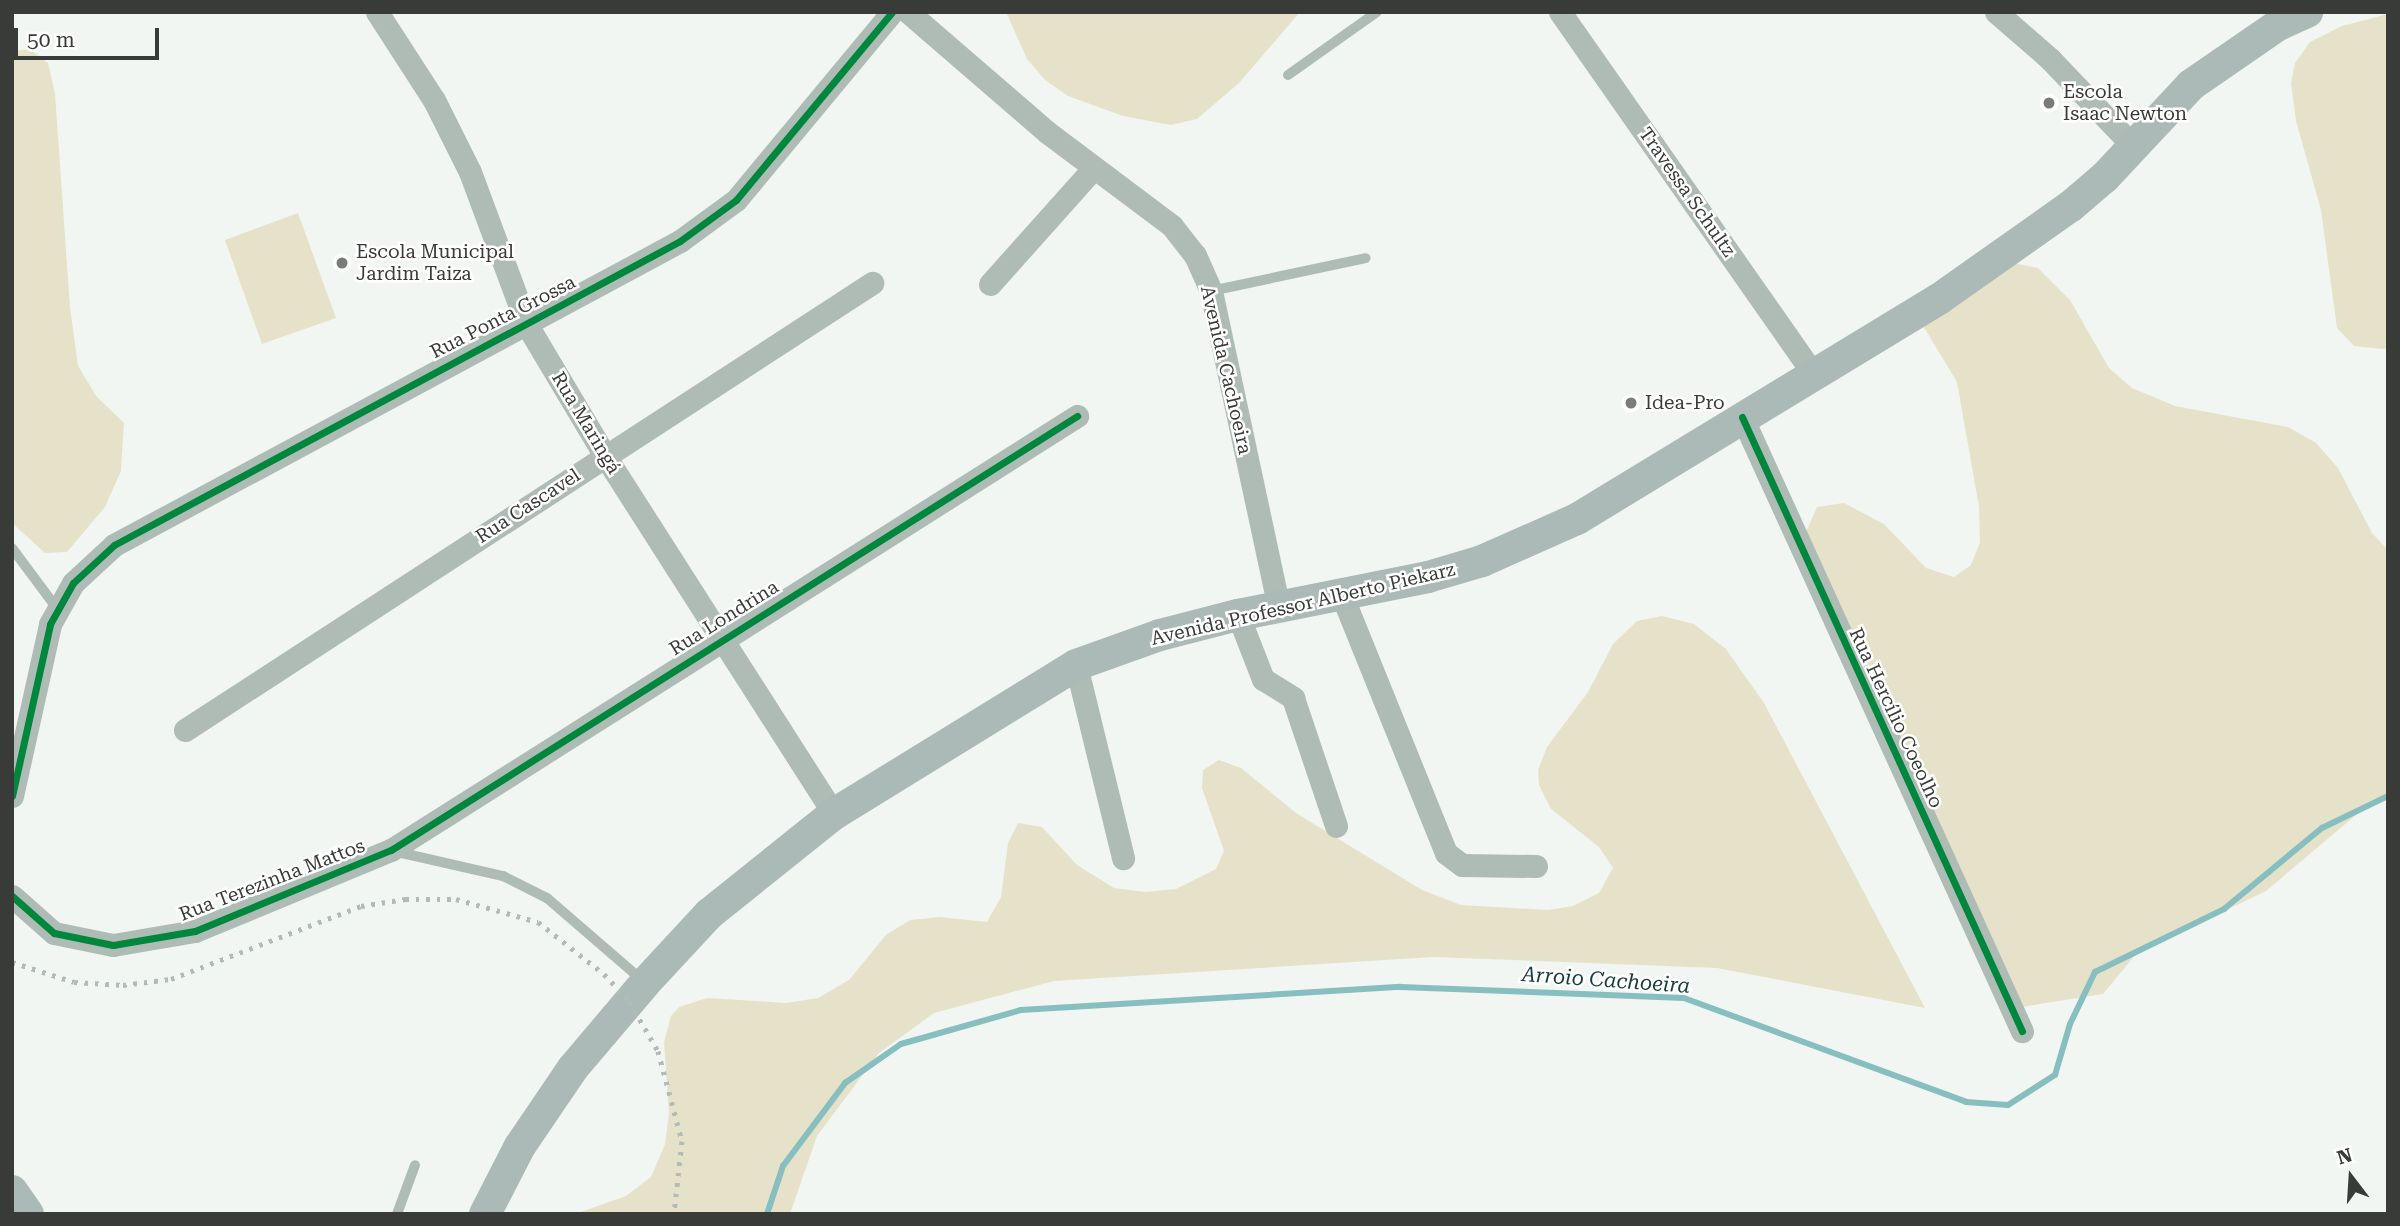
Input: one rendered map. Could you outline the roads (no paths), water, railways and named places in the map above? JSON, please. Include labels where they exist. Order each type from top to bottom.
[{"type":"main road","name":"Avenida Professor Alberto Piekarz","points":[[485,1214],[520,1146],[573,1068],[645,983],[709,914],[835,814],[1076,665],[1160,635],[1238,615],[1343,598],[1482,561],[1577,519],[1813,373],[1939,299],[2060,214],[2133,146],[2190,85],[2278,25],[2307,12]]},
{"type":"main road","points":[[12,1191],[28,1214]]},
{"type":"street","name":"Rua Maringá","points":[[377,12],[435,100],[470,172],[527,325],[605,456],[835,814]]},
{"type":"street","name":"Rua Ponta Grossa","points":[[12,796],[50,624],[73,583],[114,545],[680,241],[736,200],[892,12]]},
{"type":"street","name":"Avenida Cachoeira","points":[[908,12],[1093,169],[1171,226],[1195,255],[1211,291],[1279,608]]},
{"type":"street","name":"Travessa Schultz","points":[[1560,12],[1813,373]]},
{"type":"street","points":[[1996,12],[2050,59],[2133,146]]},
{"type":"street","points":[[990,284],[1093,169]]},
{"type":"street","name":"Rua Cascavel","points":[[185,730],[872,283]]},
{"type":"street","name":"Rua Londrina","points":[[391,850],[723,637],[1077,416]]},
{"type":"street","name":"Rua Hercílio Coeolho","points":[[1741,417],[2022,1031]]},
{"type":"street","points":[[1343,598],[1446,853],[1462,865],[1536,866]]},
{"type":"street","points":[[1238,615],[1262,679],[1295,704],[1336,826]]},
{"type":"street","points":[[1076,665],[1123,858]]},
{"type":"street","name":"Rua Terezinha Mattos","points":[[12,896],[54,933],[113,945],[195,931],[391,850]]},
{"type":"lane","points":[[1288,75],[1377,12]]},
{"type":"lane","points":[[1211,291],[1366,258]]},
{"type":"lane","points":[[12,548],[58,610]]},
{"type":"lane","name":"Rua Terezinha Mattos","points":[[391,850],[503,876],[547,898],[645,983]]},
{"type":"lane","points":[[397,1214],[415,1165]]},
{"type":"waterway","name":"Arroio Cachoeira","points":[[767,1214],[783,1166],[845,1083],[901,1044],[1021,1010],[1400,987],[1684,998],[1966,1102],[2008,1105],[2055,1075],[2070,1024],[2095,972],[2224,909],[2322,828],[2388,796]]},
{"type":"railway","points":[[12,962],[74,982],[123,985],[171,979],[361,906],[405,899],[456,899],[538,922],[604,974],[629,1001],[658,1051],[682,1141],[674,1214]]},
{"type":"place","name":"Escola Isaac Newton","points":[[2049,103]]},
{"type":"place","name":"Escola Municipal Jardim Taiza","points":[[342,263]]},
{"type":"place","name":"Idea-Pro","points":[[1631,403]]}]
